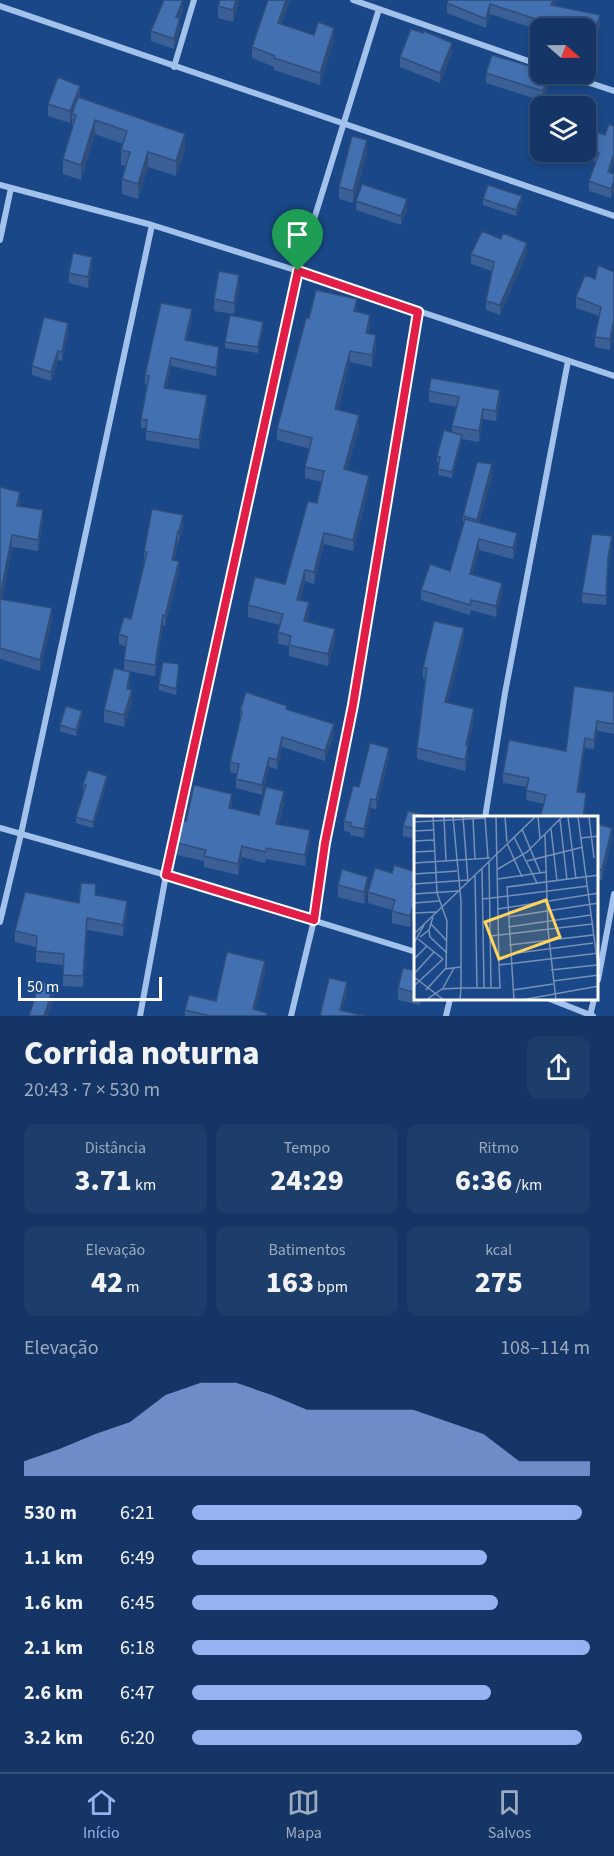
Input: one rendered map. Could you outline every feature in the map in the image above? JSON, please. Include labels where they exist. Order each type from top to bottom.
[{"type":"street","points":[[174,67],[194,0]]},
{"type":"street","points":[[353,0],[530,62]]},
{"type":"street","points":[[0,6],[614,216]]},
{"type":"street","points":[[140,1016],[166,875],[298,271],[380,9]]},
{"type":"street","points":[[593,84],[614,91]]},
{"type":"street","points":[[0,185],[152,225],[614,376]]},
{"type":"street","points":[[0,240],[11,188]]},
{"type":"street","points":[[0,922],[152,225]]},
{"type":"street","points":[[291,1016],[314,920],[325,843],[353,705],[418,312]]},
{"type":"street","points":[[485,816],[505,693],[568,361]]},
{"type":"street","points":[[0,828],[166,875],[414,951]]},
{"type":"street","points":[[599,970],[614,894]]},
{"type":"street","points":[[446,1016],[450,1001]]},
{"type":"street","points":[[555,1001],[591,1016],[594,1001]]},
{"type":"building","points":[[164,0],[183,0],[176,17],[180,18],[174,39],[151,31]]},
{"type":"building","points":[[220,0],[236,0],[233,10],[218,6]]},
{"type":"building","points":[[268,0],[286,0],[278,23],[314,35],[318,22],[334,28],[320,73],[274,58],[275,56],[252,47]]},
{"type":"building","points":[[448,0],[553,0],[551,5],[600,15],[596,28],[596,18],[533,18],[490,4],[486,19],[447,3]]},
{"type":"building","points":[[411,29],[423,33],[424,31],[452,43],[440,73],[400,57]]},
{"type":"building","points":[[492,55],[530,66],[530,84],[545,84],[543,91],[486,73]]},
{"type":"building","points":[[58,77],[80,86],[70,111],[48,104]]},
{"type":"building","points":[[78,97],[185,134],[176,161],[148,152],[138,184],[122,179],[130,152],[121,150],[127,131],[95,120],[81,165],[63,159],[76,115],[72,114]]},
{"type":"building","points":[[609,124],[614,126],[614,153],[608,172],[614,174],[611,189],[589,181],[599,153],[596,152],[596,132],[605,135]]},
{"type":"building","points":[[352,136],[367,140],[353,191],[339,187]]},
{"type":"building","points":[[362,184],[407,199],[401,216],[356,201]]},
{"type":"building","points":[[488,185],[522,196],[516,210],[483,199]]},
{"type":"building","points":[[482,231],[501,239],[503,233],[527,243],[500,305],[486,301],[494,262],[471,254]]},
{"type":"building","points":[[73,253],[92,257],[88,277],[69,273]]},
{"type":"building","points":[[598,265],[614,272],[614,319],[610,339],[595,337],[601,307],[576,297],[585,275],[595,279]]},
{"type":"building","points":[[219,271],[239,275],[234,303],[214,299]]},
{"type":"building","points":[[316,290],[357,299],[354,311],[370,315],[366,333],[376,335],[372,355],[350,351],[335,409],[359,415],[344,469],[369,476],[353,540],[324,533],[314,572],[305,570],[297,600],[309,602],[304,621],[335,629],[328,654],[289,645],[291,636],[278,632],[283,614],[248,605],[255,577],[285,584],[308,501],[317,503],[324,471],[305,467],[312,438],[277,429],[306,318],[309,318]]},
{"type":"building","points":[[161,303],[192,309],[185,340],[219,347],[216,368],[171,358],[164,388],[207,395],[199,440],[146,431],[147,420],[141,419],[149,376],[145,375]]},
{"type":"building","points":[[230,315],[263,322],[258,347],[225,342]]},
{"type":"building","points":[[44,317],[68,323],[62,352],[58,351],[51,372],[32,366]]},
{"type":"building","points":[[431,378],[500,390],[496,411],[483,409],[479,431],[452,426],[459,397],[429,391]]},
{"type":"building","points":[[444,430],[462,435],[452,472],[438,469],[440,457],[437,456]]},
{"type":"building","points":[[477,462],[492,464],[477,520],[463,516]]},
{"type":"building","points":[[0,487],[20,492],[17,506],[43,510],[38,540],[12,535],[0,597]]},
{"type":"building","points":[[152,509],[183,515],[172,560],[179,561],[165,616],[163,615],[155,665],[124,660],[127,637],[119,634],[124,617],[131,619],[147,552],[144,552]]},
{"type":"building","points":[[465,519],[517,533],[513,548],[479,539],[470,574],[502,583],[496,606],[471,600],[470,605],[421,590],[430,564],[450,571]]},
{"type":"building","points":[[592,534],[612,536],[608,557],[606,596],[582,593]]},
{"type":"building","points":[[0,599],[52,608],[40,660],[0,648]]},
{"type":"building","points":[[434,621],[464,628],[445,702],[474,709],[465,760],[417,748],[427,668],[423,668]]},
{"type":"building","points":[[163,662],[179,664],[176,689],[159,684]]},
{"type":"building","points":[[114,668],[130,672],[127,689],[132,690],[124,715],[104,710]]},
{"type":"building","points":[[574,686],[614,692],[614,724],[597,721],[594,740],[585,738],[577,792],[586,793],[583,816],[541,816],[546,795],[526,790],[529,778],[503,773],[509,740],[566,751]]},
{"type":"building","points":[[246,692],[287,706],[286,709],[334,724],[325,751],[282,737],[277,760],[269,758],[262,785],[236,779],[239,764],[230,762]]},
{"type":"building","points":[[66,706],[82,711],[76,730],[60,725]]},
{"type":"building","points":[[370,743],[389,748],[376,800],[371,799],[364,829],[350,826],[351,823],[344,821],[353,786],[359,787]]},
{"type":"building","points":[[88,770],[107,776],[93,822],[76,817]]},
{"type":"building","points":[[194,785],[232,794],[229,808],[259,815],[266,787],[284,791],[276,824],[310,830],[305,855],[266,848],[265,852],[242,846],[238,864],[204,856],[206,850],[177,843],[183,820],[186,821]]},
{"type":"building","points":[[408,811],[431,816],[414,816],[414,829],[403,826]]},
{"type":"building","points":[[599,825],[612,828],[602,870],[599,869]]},
{"type":"building","points":[[394,865],[414,871],[412,887],[414,888],[414,910],[412,909],[410,916],[392,911],[395,900],[368,892],[375,868],[392,873]]},
{"type":"building","points":[[342,869],[368,877],[364,892],[338,885]]},
{"type":"building","points":[[81,883],[96,884],[95,895],[127,901],[123,925],[87,918],[83,976],[63,975],[64,954],[36,951],[37,936],[15,931],[25,892],[79,903]]},
{"type":"building","points":[[227,952],[265,961],[253,1009],[267,1013],[266,1016],[210,1016],[185,1010],[189,995],[216,1001]]},
{"type":"building","points":[[403,968],[414,971],[414,992],[398,988]]},
{"type":"building","points":[[329,978],[347,982],[340,1010],[365,1016],[320,1016]]},
{"type":"building","points":[[40,981],[54,985],[44,1016],[29,1016]]},
{"type":"route","points":[[298,271],[418,312],[353,705],[325,843],[314,920],[166,875],[298,271]]}]
